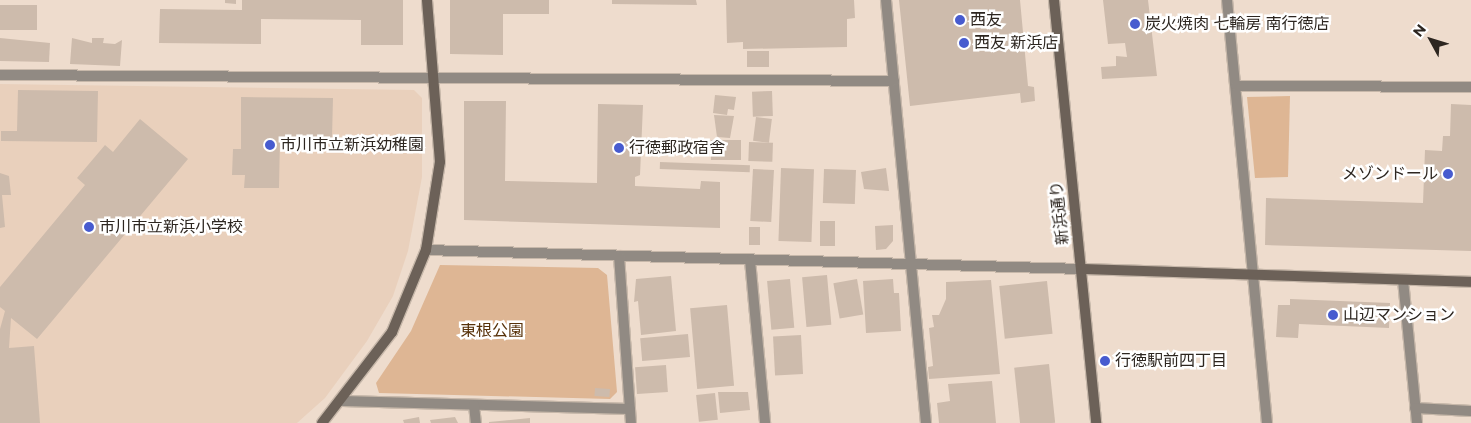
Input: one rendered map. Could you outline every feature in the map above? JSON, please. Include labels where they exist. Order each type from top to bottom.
[{"type":"street","points":[[328,421],[392,332],[426,250],[440,162],[436,79],[427,0]]},
{"type":"street","points":[[886,0],[926,423]]},
{"type":"street","name":"新浜通り","points":[[1054,0],[1096,423]]},
{"type":"street","points":[[1227,0],[1267,423]]},
{"type":"street","points":[[0,75],[894,81]]},
{"type":"street","points":[[1236,86],[1471,87]]},
{"type":"street","points":[[426,250],[1471,282]]},
{"type":"street","points":[[619,256],[631,423]]},
{"type":"street","points":[[750,260],[765,423]]},
{"type":"street","points":[[1403,280],[1416,423]]},
{"type":"street","points":[[343,401],[630,409]]},
{"type":"street","points":[[474,405],[476,423]]},
{"type":"street","points":[[1415,408],[1471,411]]},
{"type":"shaded area","points":[[0,84],[414,90],[422,98],[422,177],[408,251],[393,296],[367,341],[325,398],[297,423],[0,423]]},
{"type":"green space","points":[[1290,96],[1288,177],[1255,178],[1247,97]]},
{"type":"green space","name":"東根公園","points":[[440,265],[598,268],[607,275],[617,392],[610,399],[379,393],[376,383],[411,331]]},
{"type":"building","points":[[225,0],[236,0],[236,4],[225,3]]},
{"type":"building","points":[[242,0],[403,0],[403,45],[361,45],[361,20],[261,19],[261,44],[159,43],[160,9],[242,10]]},
{"type":"building","points":[[450,0],[549,0],[549,14],[503,14],[503,55],[450,54]]},
{"type":"building","points":[[612,0],[696,0],[697,5],[612,4]]},
{"type":"building","points":[[726,0],[854,0],[855,18],[847,19],[847,47],[743,49],[743,42],[727,43]]},
{"type":"building","name":"西友 新浜店","points":[[899,0],[1020,0],[1028,86],[1034,87],[1035,101],[1021,103],[1020,93],[910,106]]},
{"type":"building","points":[[1103,0],[1148,0],[1157,76],[1102,79],[1101,67],[1116,66],[1116,56],[1127,57],[1125,43],[1108,44]]},
{"type":"building","points":[[0,5],[37,5],[37,30],[0,30]]},
{"type":"building","points":[[0,38],[50,43],[49,62],[0,61]]},
{"type":"building","points":[[72,38],[92,43],[92,38],[104,38],[103,43],[115,44],[122,40],[120,66],[70,64]]},
{"type":"building","points":[[747,51],[769,51],[769,67],[747,67]]},
{"type":"building","points":[[18,90],[98,91],[97,142],[1,141],[1,131],[17,131]]},
{"type":"building","points":[[772,91],[773,116],[753,117],[752,92]]},
{"type":"building","points":[[715,95],[736,97],[734,110],[728,109],[727,115],[713,113]]},
{"type":"building","points":[[241,97],[333,98],[332,138],[280,138],[279,188],[244,188],[245,175],[232,175],[233,149],[241,149]]},
{"type":"building","name":"行徳郵政宿舎","points":[[464,101],[506,101],[505,181],[597,183],[598,104],[643,105],[640,175],[635,177],[635,186],[700,189],[701,181],[720,182],[720,228],[464,220]]},
{"type":"building","name":"メゾンドール","points":[[1451,104],[1471,105],[1471,251],[1265,245],[1266,198],[1423,203],[1425,150],[1442,151],[1443,136],[1450,136]]},
{"type":"building","points":[[714,115],[734,116],[730,138],[717,137]]},
{"type":"building","points":[[756,117],[772,119],[769,143],[753,141]]},
{"type":"building","points":[[140,119],[188,159],[37,339],[11,318],[9,348],[34,346],[40,423],[0,423],[0,329],[5,311],[0,307],[0,287],[85,185],[77,178],[105,145],[113,152]]},
{"type":"building","points":[[711,140],[741,140],[741,160],[711,160]]},
{"type":"building","points":[[749,142],[773,143],[772,162],[748,161]]},
{"type":"building","points":[[660,162],[750,165],[750,172],[660,169]]},
{"type":"building","points":[[781,168],[814,169],[811,242],[778,241]]},
{"type":"building","points":[[886,168],[889,191],[864,189],[861,172]]},
{"type":"building","points":[[753,169],[774,170],[771,222],[750,221]]},
{"type":"building","points":[[824,169],[856,170],[855,204],[823,203]]},
{"type":"building","points":[[0,173],[9,176],[11,195],[2,195],[5,227],[0,228]]},
{"type":"building","points":[[820,221],[835,221],[835,246],[820,246]]},
{"type":"building","points":[[893,225],[893,241],[886,249],[876,250],[875,226]]},
{"type":"building","points":[[749,227],[760,227],[760,245],[749,245]]},
{"type":"building","points":[[827,275],[831,325],[806,327],[802,277]]},
{"type":"building","points":[[671,276],[676,331],[641,335],[638,301],[634,302],[636,279]]},
{"type":"building","points":[[790,279],[794,328],[771,330],[767,281]]},
{"type":"building","points":[[857,279],[863,314],[840,319],[833,283]]},
{"type":"building","points":[[893,279],[894,293],[899,293],[901,331],[866,333],[863,281]]},
{"type":"building","points":[[991,280],[1000,374],[929,379],[928,367],[933,366],[929,328],[934,327],[932,315],[939,315],[946,299],[946,282]]},
{"type":"building","points":[[1047,281],[1053,334],[1005,339],[999,286]]},
{"type":"building","name":"山辺マンション","points":[[1290,299],[1390,303],[1389,328],[1299,324],[1298,338],[1276,337],[1278,305],[1290,305]]},
{"type":"building","points":[[727,305],[734,386],[697,389],[690,308]]},
{"type":"building","points":[[688,334],[690,357],[642,361],[640,338]]},
{"type":"building","points":[[801,335],[803,374],[775,375],[773,336]]},
{"type":"building","points":[[1049,364],[1055,423],[1020,423],[1014,368]]},
{"type":"building","points":[[666,365],[668,392],[637,394],[635,367]]},
{"type":"building","points":[[992,381],[996,423],[939,423],[937,403],[950,401],[948,384]]},
{"type":"building","points":[[595,388],[610,389],[609,397],[594,396]]},
{"type":"building","points":[[718,392],[748,392],[750,410],[720,413]]},
{"type":"building","points":[[715,393],[718,420],[699,422],[696,395]]},
{"type":"building","points":[[419,417],[420,423],[404,423],[403,420]]},
{"type":"building","points":[[455,417],[458,423],[431,423],[430,420]]},
{"type":"building","points":[[530,418],[530,423],[489,423],[489,422]]},
{"type":"place","name":"西友","points":[[960,20]]},
{"type":"place","name":"炭火焼肉 七輪房 南行徳店","points":[[1135,24]]},
{"type":"place","name":"西友 新浜店","points":[[964,43]]},
{"type":"place","name":"市川市立新浜幼稚園","points":[[270,145]]},
{"type":"place","name":"行徳郵政宿舎","points":[[619,148]]},
{"type":"place","name":"メゾンドール","points":[[1448,174]]},
{"type":"place","name":"市川市立新浜小学校","points":[[89,227]]},
{"type":"place","name":"山辺マンション","points":[[1333,315]]},
{"type":"place","name":"行徳駅前四丁目","points":[[1105,361]]}]
